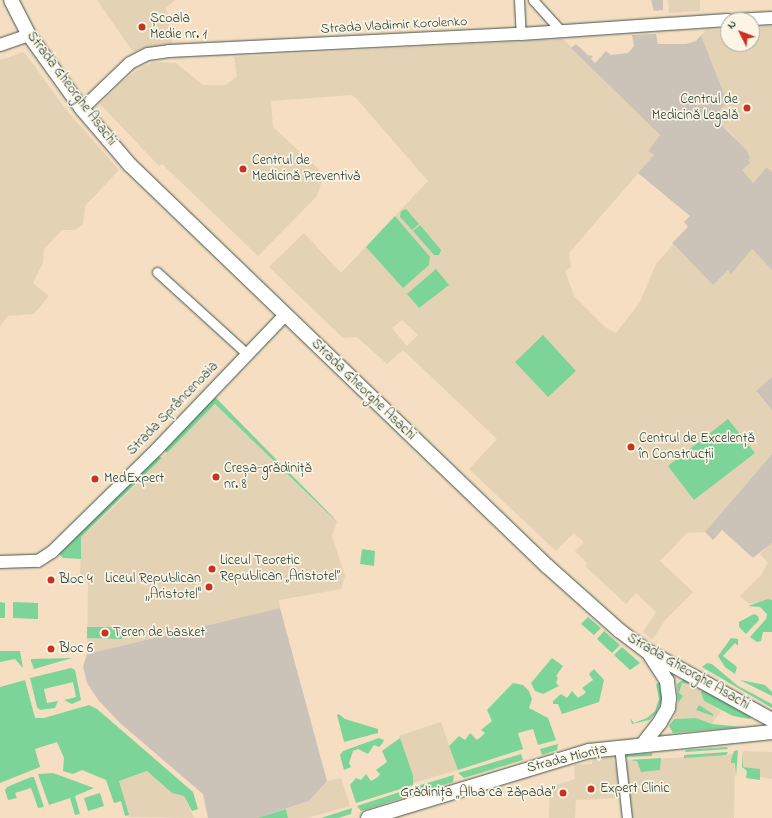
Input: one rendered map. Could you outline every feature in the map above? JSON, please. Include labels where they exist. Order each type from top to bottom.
[{"type":"main road","name":"Strada Gheorghe Asachi","points":[[11,0],[29,35],[82,109],[130,165],[547,566],[620,631],[648,651],[772,720]]},
{"type":"main road","points":[[760,19],[772,18]]},
{"type":"main road","name":"Strada Vladimir Korolenko","points":[[82,109],[130,63],[148,54],[169,50],[562,32],[720,21]]},
{"type":"main road","points":[[0,45],[29,35]]},
{"type":"main road","name":"Strada Sprâncenoaia","points":[[0,562],[38,561],[52,552],[157,449],[285,315]]},
{"type":"main road","points":[[643,744],[660,722],[669,698],[667,680],[663,670],[648,651]]},
{"type":"main road","name":"Strada Miorița","points":[[368,818],[564,757],[619,746],[772,732]]},
{"type":"street","points":[[519,0],[521,34]]},
{"type":"street","points":[[533,0],[562,32]]},
{"type":"street","points":[[157,272],[247,354]]},
{"type":"street","points":[[619,746],[627,818]]},
{"type":"shaded area","name":"Școala Medie nr. 1","points":[[97,0],[175,0],[166,8],[173,45],[146,48],[133,52]]},
{"type":"shaded area","points":[[651,0],[663,0],[663,10],[654,11]]},
{"type":"shaded area","points":[[668,0],[700,0],[700,11],[669,13]]},
{"type":"shaded area","name":"Centrul de Medicină Legală","points":[[772,26],[772,172],[767,167],[753,183],[741,170],[734,136],[714,117],[727,102],[701,35],[707,30],[720,29],[720,52],[760,52],[760,27]]},
{"type":"shaded area","points":[[656,34],[658,44],[686,44],[696,41],[701,35],[727,102],[714,117],[747,151],[750,158],[748,160],[750,163],[742,170],[753,183],[767,167],[772,172],[772,270],[752,249],[731,274],[728,270],[713,285],[672,243],[688,227],[684,222],[690,216],[638,173],[654,155],[648,151],[660,135],[571,48],[576,44],[588,55],[593,56],[591,59],[595,63],[606,51],[611,55],[628,53],[634,46],[632,35]]},
{"type":"shaded area","points":[[563,39],[660,135],[649,151],[654,155],[569,253],[571,267],[565,271],[574,296],[606,328],[616,333],[640,302],[656,264],[673,245],[713,284],[728,270],[731,273],[752,249],[772,270],[772,377],[756,392],[772,410],[772,454],[705,532],[687,533],[660,561],[693,592],[666,619],[652,640],[643,632],[656,612],[636,593],[626,604],[585,566],[587,563],[575,551],[584,542],[574,533],[556,551],[469,469],[497,439],[403,350],[387,364],[357,337],[343,338],[269,267],[304,233],[341,273],[428,181],[356,98],[352,95],[271,101],[273,127],[324,174],[317,196],[258,256],[162,164],[159,166],[100,104],[127,78],[142,67],[154,62],[176,63],[203,85],[226,85],[237,76],[234,57]],"holes":[[[402,320],[418,335],[407,346],[392,328]]]},
{"type":"shaded area","points":[[24,52],[67,111],[119,170],[85,206],[83,225],[74,230],[62,230],[44,249],[43,263],[33,283],[49,296],[34,314],[8,316],[0,326],[0,60]]},
{"type":"shaded area","points":[[772,377],[772,410],[756,391]]},
{"type":"shaded area","points":[[215,404],[337,522],[332,536],[345,576],[341,589],[279,600],[280,608],[87,654],[88,582],[80,581],[81,537],[113,508]]},
{"type":"shaded area","points":[[772,454],[772,543],[753,558],[722,530],[713,540],[705,532]]},
{"type":"shaded area","points":[[772,543],[772,600],[749,604],[740,596],[761,575],[768,563],[760,554]]},
{"type":"shaded area","points":[[280,608],[327,781],[309,801],[257,818],[208,818],[203,794],[120,723],[99,701],[87,683],[83,667],[87,654]]},
{"type":"shaded area","points":[[684,679],[702,690],[704,701],[721,711],[712,724],[696,718],[674,719],[678,703],[677,684]]},
{"type":"shaded area","points":[[441,722],[458,770],[413,783],[413,775],[399,736]]},
{"type":"shaded area","points":[[743,751],[772,752],[772,779],[760,777],[760,769],[743,767]]},
{"type":"shaded area","points":[[735,754],[734,818],[632,818],[624,761]]},
{"type":"shaded area","points":[[612,757],[618,770],[621,798],[576,800],[575,818],[549,818],[550,787],[575,779],[574,765],[592,764],[592,760]]},
{"type":"shaded area","points":[[148,771],[172,793],[184,796],[194,818],[129,817],[119,781]]},
{"type":"shaded area","points":[[341,778],[350,806],[307,818],[288,818],[286,809],[309,801],[327,781]]},
{"type":"green space","points":[[406,209],[419,224],[412,230],[400,217],[401,211]]},
{"type":"green space","points":[[395,216],[430,257],[429,265],[403,288],[366,247]]},
{"type":"green space","points":[[420,225],[441,250],[439,255],[434,255],[413,231]]},
{"type":"green space","points":[[436,269],[449,285],[419,308],[407,294]]},
{"type":"green space","points":[[543,335],[576,371],[548,397],[515,362]]},
{"type":"green space","points":[[215,397],[337,522],[215,404],[167,453],[164,450]]},
{"type":"green space","points":[[728,419],[755,453],[694,500],[668,466]]},
{"type":"green space","points":[[158,456],[162,458],[81,537],[81,559],[63,558],[59,554]]},
{"type":"green space","points":[[362,549],[375,551],[374,566],[360,564]]},
{"type":"green space","points":[[768,599],[772,600],[772,632],[763,632],[761,641],[757,642],[750,637],[766,619],[767,614],[760,607],[748,606]]},
{"type":"green space","points":[[0,602],[5,603],[5,618],[0,618]]},
{"type":"green space","points":[[13,602],[38,603],[38,619],[13,618]]},
{"type":"green space","points":[[754,614],[758,616],[759,620],[746,634],[739,627],[739,622]]},
{"type":"green space","points":[[588,617],[601,628],[594,635],[581,624]]},
{"type":"green space","name":"Teren de basket","points":[[87,627],[122,627],[122,639],[87,638]]},
{"type":"green space","points":[[604,631],[620,645],[612,653],[597,639]]},
{"type":"green space","points":[[731,638],[738,639],[738,646],[735,643],[723,656],[737,667],[735,674],[725,667],[718,656]]},
{"type":"green space","points":[[622,647],[640,663],[630,670],[614,655]]},
{"type":"green space","points":[[0,651],[20,651],[23,668],[15,659],[0,662]]},
{"type":"green space","points":[[72,658],[34,669],[31,661],[31,659]]},
{"type":"green space","points":[[552,658],[563,666],[556,676],[558,678],[556,683],[559,686],[543,694],[535,691],[531,683]]},
{"type":"green space","points":[[707,663],[712,664],[738,686],[772,704],[772,708],[702,667]]},
{"type":"green space","points":[[71,668],[75,670],[81,700],[72,704],[64,700],[76,697],[73,682],[44,689],[47,703],[58,701],[55,708],[40,710],[37,707],[30,678]]},
{"type":"green space","points":[[594,669],[604,680],[599,702],[562,714],[558,704],[553,704],[553,701],[561,694],[567,698],[572,691],[578,698],[584,694],[586,692],[582,688],[593,680],[589,674]]},
{"type":"green space","points":[[684,679],[690,684],[682,683],[679,693],[683,696],[678,703],[677,684]]},
{"type":"green space","points":[[25,680],[35,718],[44,718],[89,705],[97,709],[193,792],[198,809],[192,811],[184,796],[172,793],[147,771],[119,781],[129,815],[125,816],[121,801],[114,803],[106,780],[82,770],[73,774],[63,771],[64,758],[57,742],[35,749],[40,767],[0,783],[0,687]]},
{"type":"green space","points":[[740,680],[765,685],[772,692],[772,696]]},
{"type":"green space","points":[[661,682],[663,698],[656,713],[649,720],[632,724],[630,718],[634,723],[647,718],[655,711],[659,699],[656,684]]},
{"type":"green space","points":[[513,683],[523,685],[529,691],[532,699],[529,708],[548,718],[556,740],[538,745],[533,729],[518,733],[523,749],[458,770],[449,746],[459,736],[465,740],[470,733],[477,740],[482,736],[485,733],[481,730],[492,721],[487,710]]},
{"type":"green space","points":[[704,690],[751,717],[750,719],[733,716],[704,701],[701,692]]},
{"type":"green space","points":[[699,705],[713,714],[713,716],[696,710]]},
{"type":"green space","points":[[339,714],[345,719],[378,729],[378,733],[344,742],[337,715]]},
{"type":"green space","points":[[696,718],[712,724],[742,727],[673,733],[669,726],[674,719]]},
{"type":"green space","points":[[379,738],[384,740],[382,744],[379,747],[374,745],[368,754],[358,749],[353,751],[349,763],[351,767],[344,770],[340,755],[343,751]]},
{"type":"green space","points":[[400,738],[413,775],[413,785],[356,803],[350,785],[356,778],[361,780],[366,774],[371,781],[378,777],[380,774],[376,770],[387,762],[382,751]]},
{"type":"green space","points":[[558,744],[557,750],[542,755],[540,749]]},
{"type":"green space","points":[[727,747],[728,749],[685,752],[686,750]]},
{"type":"green space","points":[[738,750],[736,777],[735,763],[731,763],[731,760],[734,751]]},
{"type":"green space","points":[[742,751],[743,767],[760,769],[760,780],[746,778],[747,771],[742,767]]},
{"type":"green space","points":[[728,752],[726,755],[684,758],[684,755]]},
{"type":"green space","points":[[652,753],[652,756],[626,757],[626,755]]},
{"type":"green space","points":[[521,754],[523,760],[464,778],[458,773]]},
{"type":"green space","points":[[661,758],[660,770],[641,772],[637,761],[629,760]]},
{"type":"green space","points":[[53,773],[94,788],[75,796],[80,814],[75,815],[70,798],[49,805],[38,774]]},
{"type":"green space","points":[[454,775],[453,782],[417,793],[417,786]]},
{"type":"green space","points":[[34,777],[44,807],[38,808],[31,788],[15,793],[17,798],[8,800],[5,790],[7,787]]},
{"type":"green space","points":[[412,788],[412,795],[361,811],[357,806]]},
{"type":"green space","points":[[100,793],[104,806],[88,811],[84,798]]},
{"type":"green space","points":[[352,808],[351,814],[338,818],[321,818]]},
{"type":"green space","points":[[286,809],[288,818],[257,818]]},
{"type":"place","name":"Școala Medie nr. 1","points":[[142,27]]},
{"type":"place","name":"Centrul de Medicină Legală","points":[[747,108]]},
{"type":"place","name":"Centrul de Medicină Preventivă","points":[[243,169]]},
{"type":"place","name":"Centrul de Excelență în Construcții","points":[[631,447]]},
{"type":"place","name":"Creșa-grădiniță nr. 8","points":[[216,477]]},
{"type":"place","name":"MedExpert","points":[[95,479]]},
{"type":"place","name":"Liceul Teoretic Republican „Aristotel”","points":[[212,569]]},
{"type":"place","name":"Bloc 4","points":[[51,580]]},
{"type":"place","name":"Liceul Republican ,,Aristotel\"","points":[[209,587]]},
{"type":"place","name":"Teren de basket","points":[[105,633]]},
{"type":"place","name":"Bloc 6","points":[[51,649]]},
{"type":"place","name":"Expert Clinic","points":[[591,789]]},
{"type":"place","name":"Grădinița „Alba ca Zăpada”","points":[[563,793]]}]
